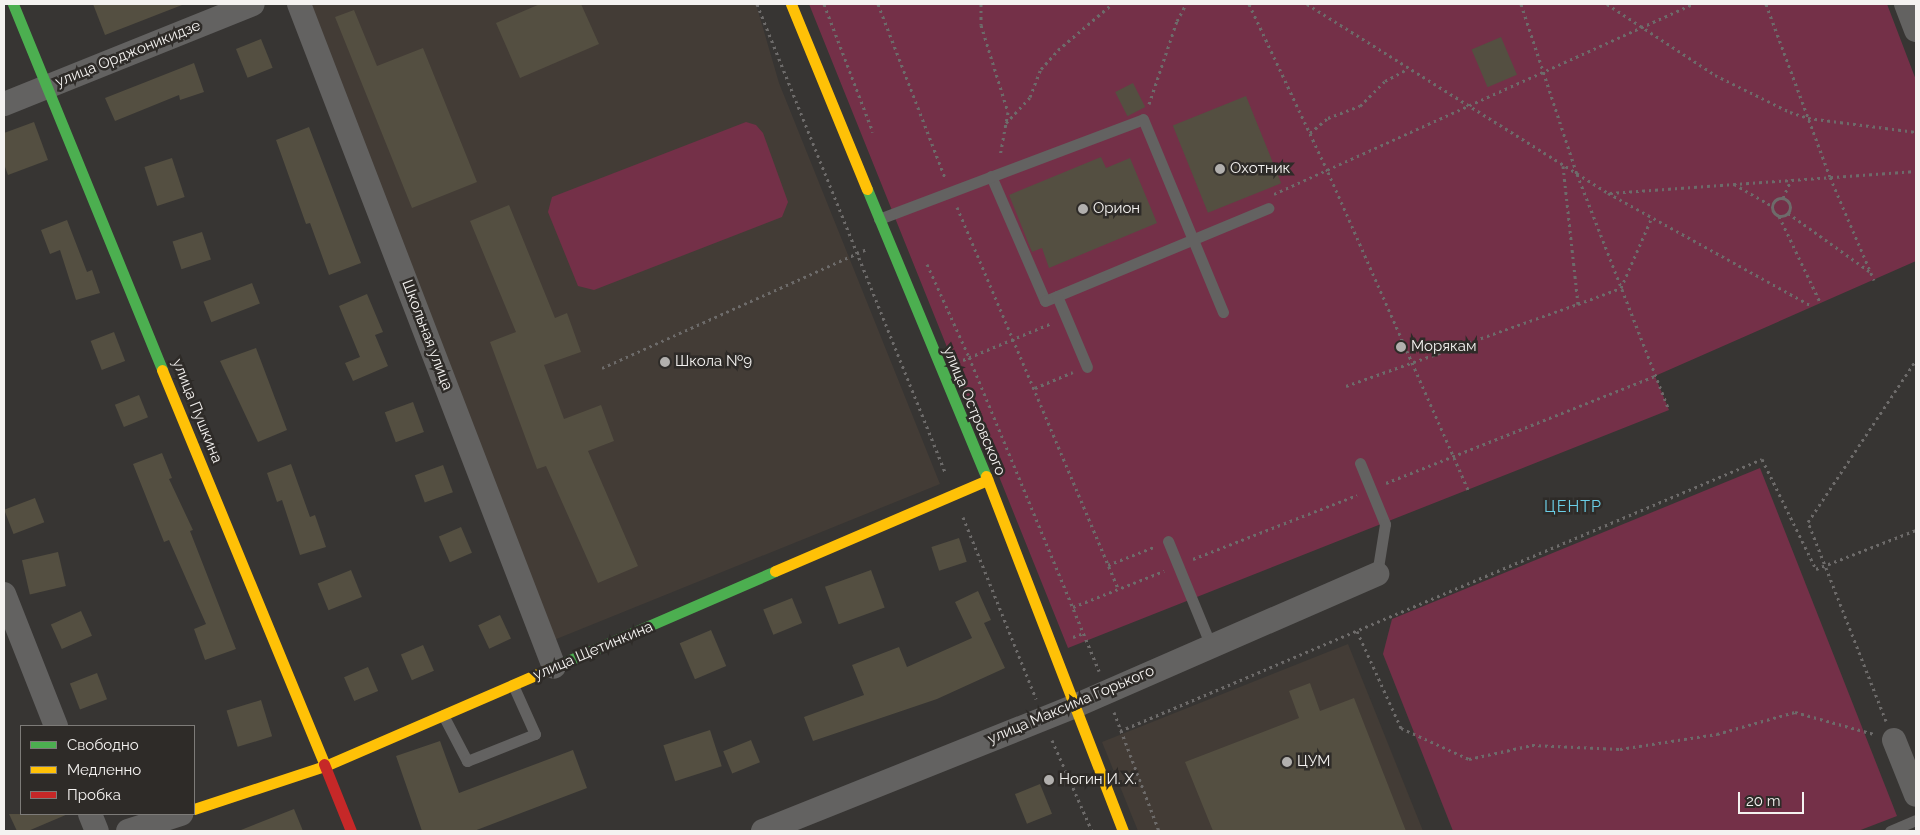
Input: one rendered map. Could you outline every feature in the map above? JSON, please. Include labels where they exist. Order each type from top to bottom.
[{"type":"street","name":"улица Пушкина","points":[[13,4],[49,87],[351,831]]},
{"type":"street","name":"улица Орджоникидзе","points":[[4,104],[253,4]]},
{"type":"street","name":"Школьная улица","points":[[299,4],[554,667]]},
{"type":"street","name":"улица Островского","points":[[791,4],[939,370],[987,480],[1123,831]]},
{"type":"street","points":[[1906,4],[1916,30]]},
{"type":"street","name":"улица Щетинкина","points":[[195,809],[325,766],[987,480]]},
{"type":"street","name":"улица Максима Горького","points":[[763,831],[1074,706],[1377,574]]},
{"type":"street","points":[[4,594],[56,725]]},
{"type":"street","points":[[1894,740],[1916,796]]},
{"type":"street","points":[[90,815],[97,831]]},
{"type":"street","points":[[128,831],[178,815]]},
{"type":"lane","points":[[879,219],[1143,119],[1223,312]]},
{"type":"lane","points":[[994,175],[1045,301],[1192,240],[1267,202]]},
{"type":"lane","points":[[1057,296],[1086,367]]},
{"type":"lane","points":[[1360,463],[1385,524],[1377,574]]},
{"type":"lane","points":[[1164,543],[1211,646]]},
{"type":"lane","points":[[443,715],[467,761],[535,734],[513,685]]},
{"type":"lane","points":[[1890,831],[1916,820]]},
{"type":"path","points":[[757,4],[1043,718],[1092,831]]},
{"type":"path","points":[[824,4],[875,138]]},
{"type":"path","points":[[878,4],[950,192],[1014,339],[1118,589]]},
{"type":"path","points":[[981,4],[981,25],[1008,112],[994,175]]},
{"type":"path","points":[[1006,123],[1030,97],[1041,69],[1058,50],[1112,4]]},
{"type":"path","points":[[1143,119],[1176,21],[1186,4]]},
{"type":"path","points":[[1249,4],[1328,172],[1468,490]]},
{"type":"path","points":[[1307,4],[1467,107],[1608,193],[1812,306]]},
{"type":"path","points":[[1521,4],[1545,72],[1577,174],[1669,410]]},
{"type":"path","points":[[1607,4],[1640,28],[1715,75],[1790,112],[1808,118],[1916,132]]},
{"type":"path","points":[[1267,202],[1467,107],[1692,4]]},
{"type":"path","points":[[1766,4],[1830,177],[1874,280]]},
{"type":"path","points":[[1310,133],[1328,118],[1360,106],[1385,81],[1408,69]]},
{"type":"path","points":[[1562,165],[1578,304]]},
{"type":"path","points":[[1608,193],[1916,171]]},
{"type":"path","points":[[1791,180],[1782,198],[1776,200],[1772,206],[1773,213],[1779,216],[1820,302]]},
{"type":"path","points":[[1733,184],[1772,206]]},
{"type":"path","points":[[1782,198],[1788,202],[1788,213]]},
{"type":"path","points":[[1788,213],[1870,272]]},
{"type":"path","points":[[1779,216],[1788,213]]},
{"type":"path","points":[[1346,386],[1410,360],[1621,288],[1652,218]]},
{"type":"path","points":[[602,368],[887,241]]},
{"type":"path","points":[[925,259],[970,357],[1106,691],[1159,831]]},
{"type":"path","points":[[939,370],[1054,323]]},
{"type":"path","points":[[1894,740],[1808,522],[1916,360]]},
{"type":"path","points":[[1034,388],[1086,367]]},
{"type":"path","points":[[1120,731],[1762,459],[1816,569],[1916,530]]},
{"type":"path","points":[[1108,565],[1164,543]]},
{"type":"path","points":[[1357,631],[1401,728],[1469,759],[1532,745],[1620,749],[1717,734],[1795,712],[1894,740]]},
{"type":"shaded area","name":"Школа №9","points":[[305,4],[756,4],[779,83],[940,484],[549,642]]},
{"type":"shaded area","points":[[809,4],[1887,4],[1916,80],[1916,261],[1655,376],[1669,410],[1068,648]]},
{"type":"shaded area","points":[[746,122],[756,125],[763,133],[788,202],[782,217],[594,290],[578,286],[548,212],[552,197]]},
{"type":"shaded area","points":[[1760,468],[1897,816],[1858,831],[1453,831],[1383,654],[1392,619]]},
{"type":"shaded area","points":[[1348,644],[1423,831],[1138,831],[1102,742]]},
{"type":"building","points":[[93,4],[182,4],[182,5],[105,35]]},
{"type":"building","points":[[540,4],[581,4],[599,44],[520,78],[496,23]]},
{"type":"building","points":[[354,10],[377,66],[423,48],[477,182],[412,208],[335,17]]},
{"type":"building","points":[[1501,37],[1517,75],[1488,87],[1472,50]]},
{"type":"building","points":[[261,39],[273,68],[248,78],[236,49]]},
{"type":"building","points":[[194,63],[204,92],[180,100],[179,95],[115,121],[105,98]]},
{"type":"building","points":[[1133,83],[1145,107],[1127,116],[1115,92]]},
{"type":"building","points":[[1246,96],[1281,183],[1208,213],[1173,126]]},
{"type":"building","points":[[34,122],[48,160],[8,175],[4,164],[4,133]]},
{"type":"building","points":[[309,127],[361,263],[329,275],[310,223],[306,224],[276,140]]},
{"type":"building","name":"Орион","points":[[1101,157],[1106,168],[1130,158],[1157,223],[1049,268],[1042,248],[1032,252],[1009,195]]},
{"type":"building","points":[[172,158],[185,197],[157,206],[144,167]]},
{"type":"building","points":[[509,205],[555,318],[567,313],[581,352],[544,365],[564,419],[601,405],[614,441],[588,451],[638,566],[598,583],[546,466],[537,469],[490,342],[516,332],[470,221]]},
{"type":"building","points":[[67,220],[87,272],[92,270],[100,293],[76,300],[60,250],[50,254],[41,230]]},
{"type":"building","points":[[202,232],[211,260],[181,269],[173,242]]},
{"type":"building","points":[[252,283],[260,304],[211,322],[203,302]]},
{"type":"building","points":[[367,294],[383,332],[375,335],[388,366],[353,381],[345,363],[360,357],[339,306]]},
{"type":"building","points":[[114,332],[125,361],[102,370],[91,341]]},
{"type":"building","points":[[256,348],[287,430],[258,442],[220,361]]},
{"type":"building","points":[[139,395],[148,417],[124,427],[115,405]]},
{"type":"building","points":[[413,402],[424,432],[396,442],[385,412]]},
{"type":"building","points":[[162,453],[172,478],[169,479],[193,530],[190,531],[236,649],[205,660],[194,629],[206,624],[169,540],[164,542],[133,464]]},
{"type":"building","points":[[291,464],[310,517],[315,515],[326,547],[300,555],[282,500],[277,502],[267,473]]},
{"type":"building","points":[[443,465],[453,492],[425,503],[415,475]]},
{"type":"building","points":[[35,498],[44,522],[14,534],[4,510]]},
{"type":"building","points":[[461,527],[472,553],[450,562],[439,536]]},
{"type":"building","points":[[959,538],[967,562],[939,571],[931,547]]},
{"type":"building","points":[[58,552],[66,586],[30,594],[22,560]]},
{"type":"building","points":[[351,570],[362,597],[328,610],[318,583]]},
{"type":"building","points":[[871,570],[885,608],[839,624],[825,587]]},
{"type":"building","points":[[978,591],[991,620],[984,623],[1005,668],[937,699],[813,741],[804,717],[864,695],[852,665],[899,647],[907,667],[972,638],[955,602]]},
{"type":"building","points":[[792,598],[802,623],[773,635],[763,610]]},
{"type":"building","points":[[81,611],[92,636],[62,649],[51,624]]},
{"type":"building","points":[[500,615],[511,639],[489,649],[478,625]]},
{"type":"building","points":[[711,630],[726,666],[695,679],[680,643]]},
{"type":"building","points":[[423,645],[434,671],[412,680],[401,654]]},
{"type":"building","points":[[368,667],[378,691],[354,701],[344,677]]},
{"type":"building","points":[[97,673],[107,699],[80,710],[70,683]]},
{"type":"building","points":[[1310,683],[1320,711],[1354,698],[1406,831],[1213,831],[1185,762],[1299,718],[1289,691]]},
{"type":"building","points":[[261,700],[272,736],[238,747],[227,711]]},
{"type":"building","points":[[710,730],[722,766],[675,781],[663,745]]},
{"type":"building","points":[[751,740],[760,762],[732,773],[723,751]]},
{"type":"building","points":[[440,741],[459,793],[573,750],[587,788],[474,831],[422,831],[396,756]]},
{"type":"building","points":[[1040,784],[1052,814],[1027,824],[1015,794]]},
{"type":"building","points":[[294,809],[303,831],[241,831],[241,830]]},
{"type":"building","points":[[9,814],[66,815],[28,831],[17,831]]},
{"type":"traffic: fast","points":[[13,4],[162,370]]},
{"type":"traffic: fast","points":[[867,189],[986,476]]},
{"type":"traffic: fast","points":[[549,669],[775,571]]},
{"type":"traffic: slow","points":[[791,4],[867,189]]},
{"type":"traffic: slow","points":[[162,370],[324,764]]},
{"type":"traffic: slow","points":[[986,476],[1123,831]]},
{"type":"traffic: slow","points":[[775,571],[987,480]]},
{"type":"traffic: slow","points":[[195,809],[325,766],[549,669]]},
{"type":"traffic: jam","points":[[324,764],[351,831]]},
{"type":"place","name":"Охотник","points":[[1220,169]]},
{"type":"place","name":"Орион","points":[[1083,209]]},
{"type":"place","name":"Морякам","points":[[1401,347]]},
{"type":"place","name":"Школа №9","points":[[665,362]]},
{"type":"place","name":"ЦУМ","points":[[1287,762]]},
{"type":"place","name":"Ногин И. Х.","points":[[1049,780]]},
{"type":"district","name":"ЦЕНТР","points":[[1573,507]]}]
